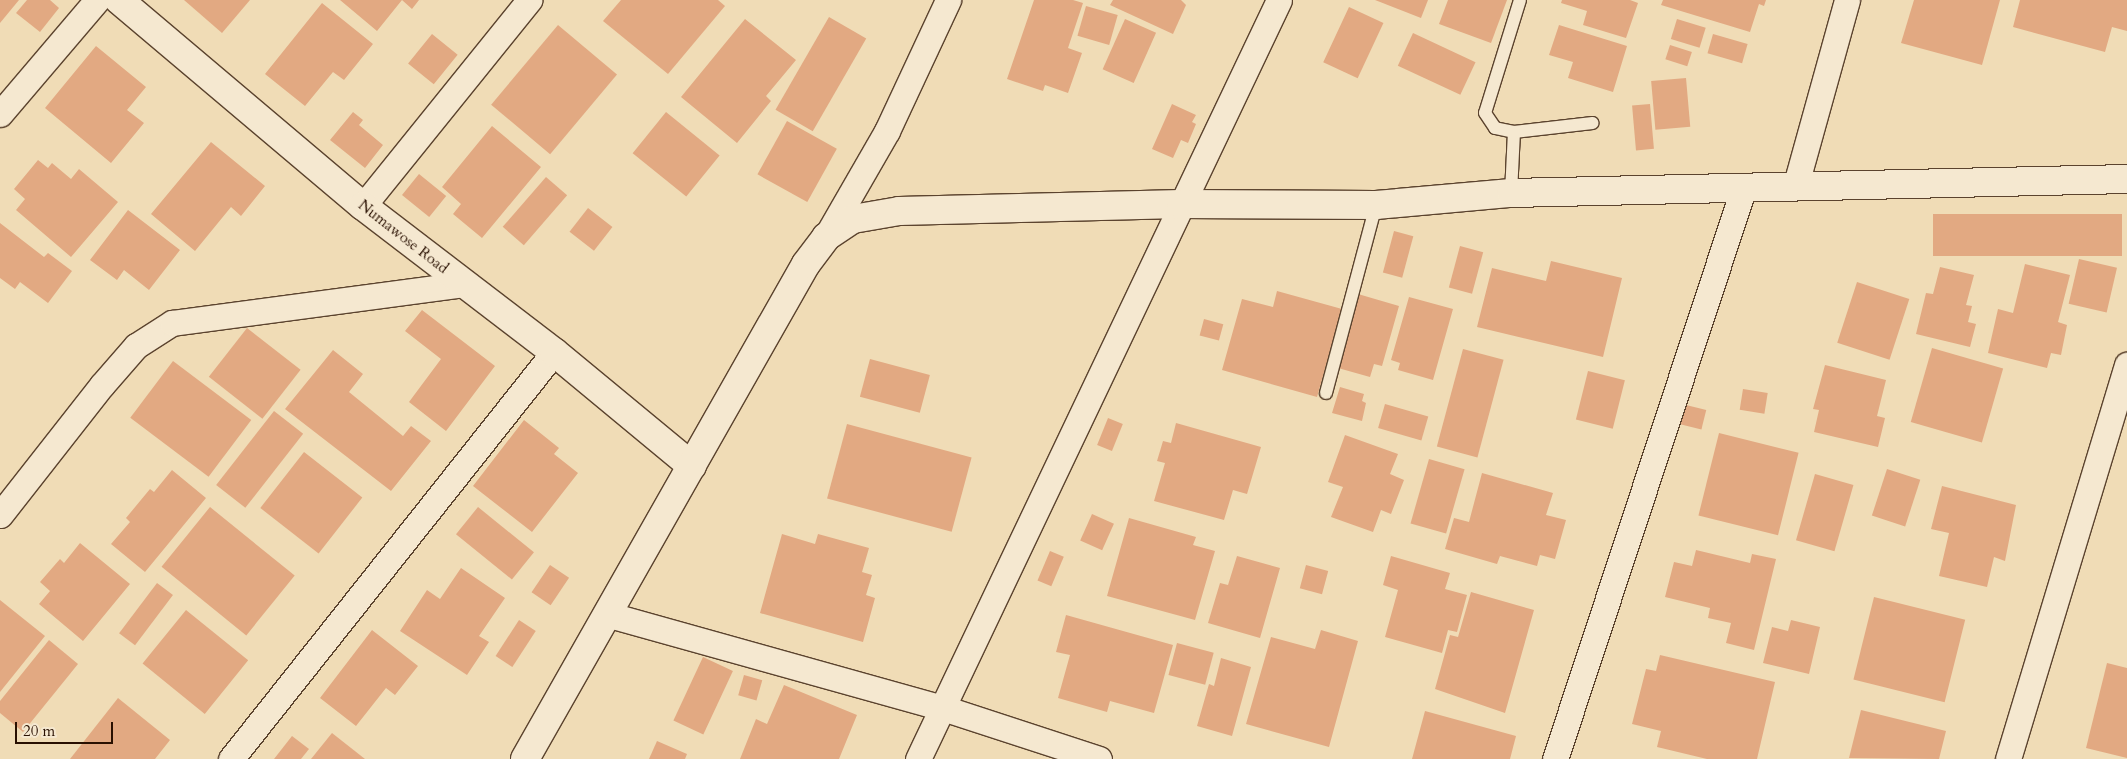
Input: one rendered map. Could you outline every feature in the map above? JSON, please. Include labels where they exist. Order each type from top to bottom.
[{"type":"street","points":[[0,114],[97,0]]},
{"type":"street","name":"Numawose Road","points":[[119,0],[363,206],[554,352],[692,466]]},
{"type":"street","points":[[363,206],[529,0]]},
{"type":"street","points":[[525,759],[692,466],[763,335],[826,237],[887,130],[948,0]]},
{"type":"street","points":[[918,759],[1279,0]]},
{"type":"street","points":[[1796,184],[1847,0]]},
{"type":"street","points":[[826,237],[853,219],[899,211],[1181,204],[1376,205],[1511,193],[1796,184],[2127,179]]},
{"type":"street","points":[[1555,759],[1744,187]]},
{"type":"street","points":[[0,516],[102,385],[136,346],[172,323],[464,284]]},
{"type":"street","points":[[231,759],[554,352]]},
{"type":"street","points":[[2008,759],[2127,365]]},
{"type":"street","points":[[606,614],[943,708],[1099,759]]},
{"type":"lane","points":[[1520,0],[1485,113],[1496,128],[1514,132],[1592,123]]},
{"type":"lane","points":[[1511,193],[1514,132]]},
{"type":"lane","points":[[1326,393],[1376,205]]},
{"type":"building","points":[[0,0],[19,0],[0,23]]},
{"type":"building","points":[[27,0],[50,0],[59,8],[40,32],[16,13]]},
{"type":"building","points":[[184,0],[250,0],[222,33]]},
{"type":"building","points":[[340,0],[402,0],[377,31]]},
{"type":"building","points":[[402,0],[419,0],[412,9]]},
{"type":"building","points":[[621,0],[718,0],[725,6],[668,74],[603,21]]},
{"type":"building","points":[[1034,0],[1073,0],[1083,3],[1068,48],[1082,53],[1068,93],[1045,85],[1043,91],[1007,79]]},
{"type":"building","points":[[1113,0],[1181,0],[1186,5],[1173,34],[1110,5]]},
{"type":"building","points":[[1375,0],[1428,0],[1421,18]]},
{"type":"building","points":[[1448,0],[1507,0],[1491,43],[1439,24]]},
{"type":"building","points":[[1562,0],[1630,0],[1638,3],[1626,38],[1583,25],[1587,11],[1561,3]]},
{"type":"building","points":[[1663,0],[1766,0],[1764,6],[1759,4],[1750,32],[1661,5]]},
{"type":"building","points":[[1914,0],[2000,0],[1982,65],[1901,43]]},
{"type":"building","points":[[2020,0],[2127,0],[2127,31],[2112,27],[2105,52],[2013,27]]},
{"type":"building","points":[[322,3],[373,44],[344,80],[333,72],[305,106],[265,74]]},
{"type":"building","points":[[1086,6],[1118,15],[1109,45],[1077,36]]},
{"type":"building","points":[[1349,7],[1383,23],[1358,78],[1323,62]]},
{"type":"building","points":[[829,17],[866,38],[813,131],[776,110]]},
{"type":"building","points":[[745,19],[796,60],[766,96],[771,101],[737,143],[681,97]]},
{"type":"building","points":[[1125,19],[1156,33],[1134,83],[1103,69]]},
{"type":"building","points":[[1677,19],[1706,28],[1700,48],[1671,39]]},
{"type":"building","points":[[558,25],[617,74],[550,154],[491,105]]},
{"type":"building","points":[[1559,25],[1627,46],[1613,92],[1568,78],[1573,62],[1549,55]]},
{"type":"building","points":[[1413,33],[1476,62],[1460,95],[1398,66]]},
{"type":"building","points":[[432,34],[458,55],[434,84],[408,64]]},
{"type":"building","points":[[1713,34],[1748,44],[1742,63],[1707,53]]},
{"type":"building","points":[[1670,45],[1692,52],[1687,66],[1665,59]]},
{"type":"building","points":[[96,46],[146,87],[127,110],[144,123],[111,163],[45,108]]},
{"type":"building","points":[[1686,78],[1690,127],[1655,130],[1651,81]]},
{"type":"building","points":[[1172,104],[1196,115],[1192,122],[1196,124],[1188,143],[1181,140],[1173,158],[1152,149]]},
{"type":"building","points":[[1650,104],[1654,149],[1636,150],[1632,106]]},
{"type":"building","points":[[353,112],[363,120],[359,125],[383,145],[365,168],[330,140]]},
{"type":"building","points":[[666,112],[720,155],[686,197],[633,153]]},
{"type":"building","points":[[787,121],[837,149],[807,202],[757,174]]},
{"type":"building","points":[[492,126],[541,167],[482,238],[453,214],[461,204],[442,187]]},
{"type":"building","points":[[211,142],[265,186],[241,216],[231,207],[195,251],[151,214]]},
{"type":"building","points":[[38,160],[48,168],[52,163],[71,179],[79,169],[118,202],[71,257],[16,210],[25,199],[14,189]]},
{"type":"building","points":[[419,174],[446,196],[429,217],[402,195]]},
{"type":"building","points":[[546,177],[567,195],[524,245],[503,227]]},
{"type":"building","points":[[588,208],[612,227],[594,251],[570,232]]},
{"type":"building","points":[[128,210],[180,250],[149,290],[124,270],[117,280],[90,260]]},
{"type":"building","points":[[1933,214],[2122,214],[2122,256],[1933,256]]},
{"type":"building","points":[[0,223],[44,257],[48,253],[72,271],[48,303],[20,282],[15,289],[0,278]]},
{"type":"building","points":[[1394,231],[1413,236],[1402,278],[1383,273]]},
{"type":"building","points":[[1460,246],[1483,252],[1472,294],[1449,288]]},
{"type":"building","points":[[2079,259],[2117,268],[2107,313],[2069,304]]},
{"type":"building","points":[[1551,261],[1622,278],[1603,357],[1477,327],[1492,268],[1546,281]]},
{"type":"building","points":[[2025,264],[2070,275],[2058,322],[2067,325],[2061,355],[2051,353],[2047,368],[1988,353],[1998,309],[2013,313]]},
{"type":"building","points":[[1940,267],[1974,275],[1966,305],[1972,306],[1968,322],[1976,324],[1970,347],[1916,334],[1926,293],[1933,294]]},
{"type":"building","points":[[1857,282],[1909,299],[1890,360],[1837,343]]},
{"type":"building","points":[[1277,291],[1342,309],[1317,397],[1222,370],[1242,299],[1273,307]]},
{"type":"building","points":[[1358,294],[1399,306],[1382,366],[1374,364],[1370,377],[1338,368]]},
{"type":"building","points":[[1409,297],[1453,309],[1433,380],[1398,370],[1400,363],[1391,360]]},
{"type":"building","points":[[422,310],[495,366],[446,431],[409,402],[441,359],[405,331]]},
{"type":"building","points":[[1204,319],[1223,324],[1219,341],[1200,335]]},
{"type":"building","points":[[247,328],[301,370],[262,419],[209,377]]},
{"type":"building","points":[[1932,348],[2003,368],[1982,442],[1911,422]]},
{"type":"building","points":[[1463,349],[1504,360],[1477,457],[1437,447]]},
{"type":"building","points":[[333,350],[363,374],[349,392],[403,436],[411,426],[431,441],[391,491],[285,409]]},
{"type":"building","points":[[870,359],[930,375],[920,413],[860,397]]},
{"type":"building","points":[[173,361],[251,420],[209,477],[130,418]]},
{"type":"building","points":[[1825,365],[1886,380],[1877,416],[1885,418],[1878,447],[1814,432],[1819,410],[1813,409]]},
{"type":"building","points":[[1588,371],[1625,380],[1613,429],[1576,420]]},
{"type":"building","points":[[1340,387],[1364,394],[1362,401],[1366,403],[1362,421],[1332,413]]},
{"type":"building","points":[[1743,389],[1768,393],[1764,414],[1740,410]]},
{"type":"building","points":[[1385,404],[1428,416],[1421,440],[1378,428]]},
{"type":"building","points":[[1682,404],[1706,410],[1701,429],[1677,423]]},
{"type":"building","points":[[274,411],[303,434],[245,508],[216,485]]},
{"type":"building","points":[[1108,418],[1123,424],[1112,451],[1097,445]]},
{"type":"building","points":[[524,420],[559,448],[554,454],[578,473],[532,532],[473,486]]},
{"type":"building","points":[[1176,423],[1261,447],[1247,494],[1233,490],[1224,520],[1154,501],[1165,463],[1157,461],[1163,441],[1171,443]]},
{"type":"building","points":[[847,424],[972,457],[952,532],[827,498]]},
{"type":"building","points":[[1719,433],[1799,453],[1778,535],[1698,515]]},
{"type":"building","points":[[1345,435],[1398,454],[1390,474],[1404,480],[1391,514],[1381,510],[1373,532],[1331,517],[1343,487],[1328,482]]},
{"type":"building","points":[[304,452],[362,498],[319,554],[260,508]]},
{"type":"building","points":[[1429,459],[1465,469],[1446,534],[1411,523]]},
{"type":"building","points":[[1887,469],[1920,480],[1905,526],[1872,516]]},
{"type":"building","points":[[172,470],[206,498],[145,572],[111,544],[130,522],[126,518],[150,489],[154,492]]},
{"type":"building","points":[[1482,473],[1553,493],[1546,515],[1566,520],[1555,559],[1540,555],[1537,566],[1500,556],[1497,564],[1445,549],[1454,518],[1469,522]]},
{"type":"building","points":[[1815,474],[1853,485],[1834,551],[1796,540]]},
{"type":"building","points":[[1942,486],[2016,505],[2005,561],[1994,557],[1987,587],[1939,576],[1949,533],[1931,529]]},
{"type":"building","points":[[210,507],[295,576],[246,635],[162,567]]},
{"type":"building","points":[[478,507],[534,552],[512,580],[456,534]]},
{"type":"building","points":[[1092,514],[1114,524],[1102,550],[1080,540]]},
{"type":"building","points":[[1129,518],[1196,537],[1193,545],[1215,551],[1195,620],[1107,596]]},
{"type":"building","points":[[782,534],[815,544],[818,534],[869,548],[862,572],[872,575],[866,595],[875,598],[863,642],[760,613]]},
{"type":"building","points":[[80,543],[130,584],[83,641],[39,604],[50,591],[40,582],[60,559],[64,563]]},
{"type":"building","points":[[1696,550],[1750,563],[1752,554],[1776,559],[1754,650],[1726,643],[1731,623],[1708,618],[1710,608],[1665,597],[1674,562],[1692,566]]},
{"type":"building","points":[[1050,551],[1064,557],[1051,586],[1037,580]]},
{"type":"building","points":[[1237,556],[1280,568],[1260,638],[1208,623],[1220,583],[1228,585]]},
{"type":"building","points":[[1391,556],[1450,573],[1445,589],[1467,595],[1457,632],[1448,630],[1442,653],[1385,637],[1398,590],[1383,585]]},
{"type":"building","points":[[550,565],[569,578],[551,605],[532,592]]},
{"type":"building","points":[[1306,565],[1328,571],[1322,594],[1300,588]]},
{"type":"building","points":[[461,568],[505,598],[479,636],[489,642],[467,675],[400,631],[427,590],[440,599]]},
{"type":"building","points":[[157,583],[173,595],[135,645],[119,633]]},
{"type":"building","points":[[1471,592],[1534,610],[1505,713],[1435,689],[1450,635],[1458,637]]},
{"type":"building","points":[[1874,597],[1965,620],[1945,702],[1853,679]]},
{"type":"building","points":[[0,600],[45,636],[0,692]]},
{"type":"building","points":[[186,610],[248,660],[205,714],[143,664]]},
{"type":"building","points":[[1066,615],[1173,645],[1154,713],[1110,701],[1107,712],[1058,698],[1070,655],[1056,652]]},
{"type":"building","points":[[519,620],[536,631],[512,667],[496,656]]},
{"type":"building","points":[[1791,620],[1820,627],[1809,674],[1763,663],[1772,627],[1788,631]]},
{"type":"building","points":[[372,630],[418,666],[395,695],[386,688],[356,726],[320,698]]},
{"type":"building","points":[[1321,630],[1358,641],[1329,747],[1246,724],[1271,637],[1315,649]]},
{"type":"building","points":[[49,640],[78,664],[23,732],[0,713],[0,701]]},
{"type":"building","points":[[1177,643],[1214,653],[1205,685],[1168,675]]},
{"type":"building","points":[[1660,655],[1775,682],[1757,759],[1707,759],[1657,747],[1661,731],[1632,724],[1646,669],[1656,671]]},
{"type":"building","points":[[703,657],[733,671],[703,734],[673,720]]},
{"type":"building","points":[[1221,658],[1251,667],[1232,736],[1197,726],[1209,684],[1214,686]]},
{"type":"building","points":[[2107,663],[2127,668],[2127,758],[2086,748]]},
{"type":"building","points":[[744,675],[762,680],[756,700],[738,695]]},
{"type":"building","points":[[784,685],[857,715],[839,759],[740,759],[756,719],[767,724]]},
{"type":"building","points":[[118,698],[170,740],[155,759],[70,759]]},
{"type":"building","points":[[1861,710],[1946,731],[1939,759],[1849,758]]},
{"type":"building","points":[[1425,711],[1516,736],[1510,759],[1412,759]]},
{"type":"building","points":[[332,733],[365,759],[311,759]]},
{"type":"building","points":[[292,736],[309,749],[301,759],[274,759]]},
{"type":"building","points":[[657,741],[687,754],[685,759],[649,759]]}]
